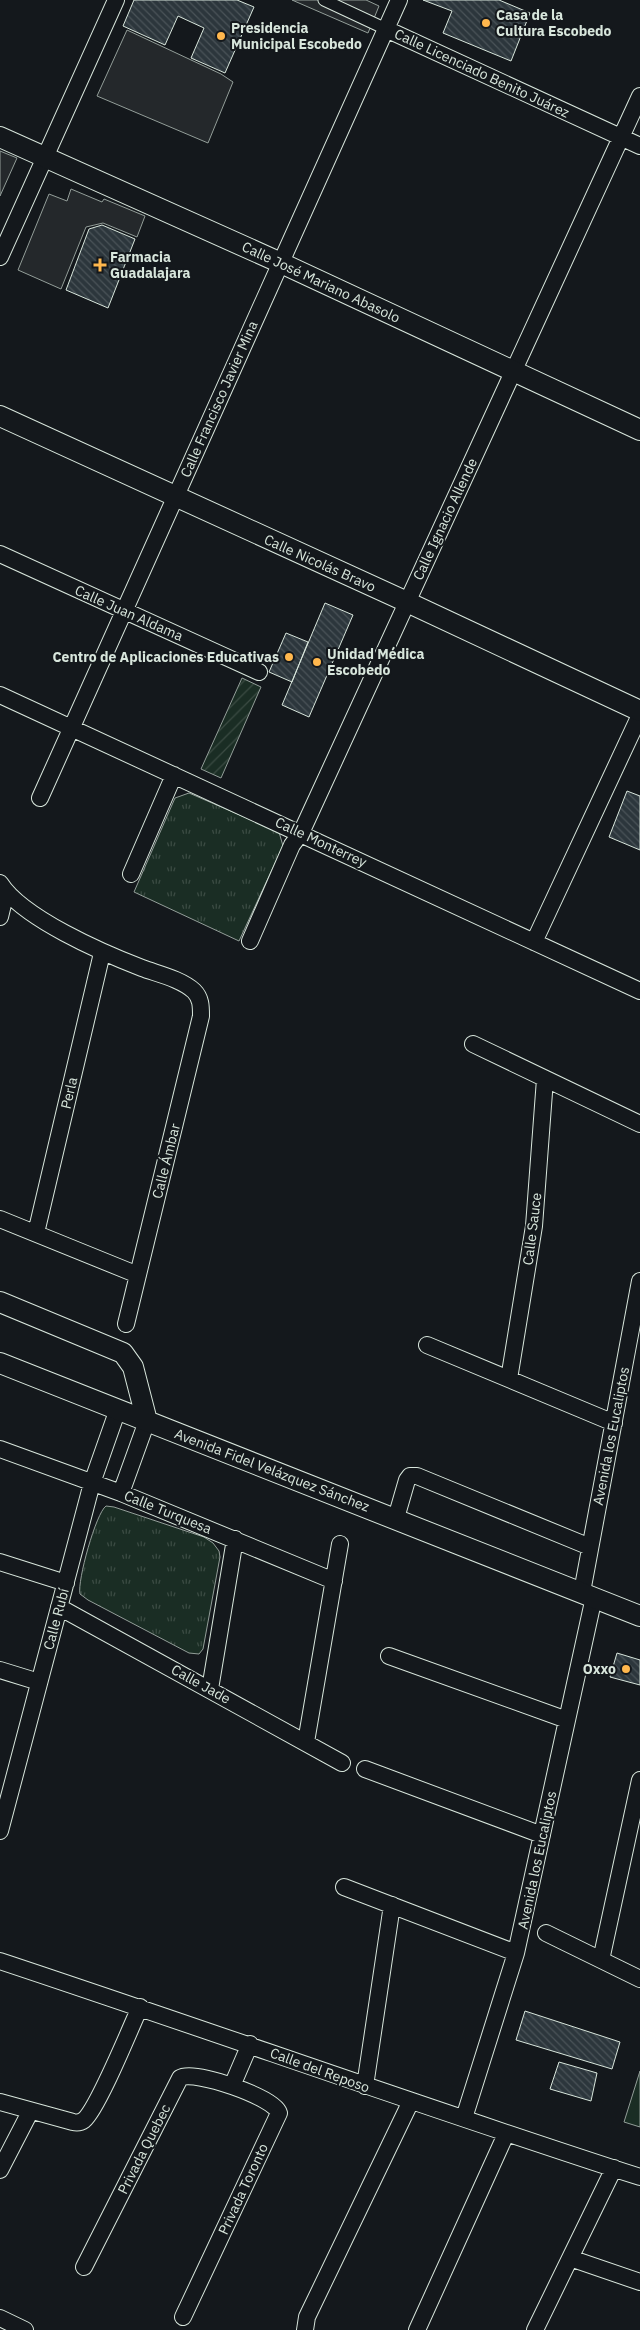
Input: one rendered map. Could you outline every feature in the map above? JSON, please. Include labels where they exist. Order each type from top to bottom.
[{"type":"street","points":[[0,258],[116,0]]},
{"type":"street","name":"Calle Licenciado Benito Juárez","points":[[324,0],[640,146]]},
{"type":"street","name":"Calle Francisco Javier Mina","points":[[40,798],[399,0]]},
{"type":"street","name":"Calle Ignacio Allende","points":[[250,941],[292,845],[301,833],[640,96]]},
{"type":"street","name":"Calle José Mariano Abasolo","points":[[0,137],[281,263],[640,430]]},
{"type":"street","name":"Calle Nicolás Bravo","points":[[0,416],[175,498],[406,602],[640,713]]},
{"type":"street","name":"Calle Juan Aldama","points":[[0,554],[259,672]]},
{"type":"street","name":"Calle Monterrey","points":[[0,695],[640,991]]},
{"type":"street","points":[[534,942],[640,713]]},
{"type":"street","points":[[131,874],[174,775]]},
{"type":"street","points":[[0,917],[3,887]]},
{"type":"street","points":[[3,887],[42,919],[102,953]]},
{"type":"street","name":"Calle Ámbar","points":[[102,953],[181,983],[199,998],[201,1016],[126,1324]]},
{"type":"street","name":"Perla","points":[[36,1233],[102,953]]},
{"type":"street","points":[[473,1044],[640,1124]]},
{"type":"street","name":"Calle Sauce","points":[[510,1379],[534,1226],[545,1079]]},
{"type":"street","points":[[0,1219],[138,1275]]},
{"type":"street","name":"Avenida los Eucaliptos","points":[[464,2118],[516,1953],[567,1720],[588,1594],[590,1548],[640,1281]]},
{"type":"street","points":[[0,1302],[123,1354],[133,1367],[147,1421],[121,1493]]},
{"type":"street","points":[[427,1344],[614,1423]]},
{"type":"street","name":"Avenida Fidel Velázquez Sánchez","points":[[0,1363],[640,1616]]},
{"type":"street","name":"Calle Rubí","points":[[0,1831],[6,1781],[39,1682],[92,1483],[118,1409]]},
{"type":"street","name":"Calle Turquesa","points":[[0,1449],[121,1493],[334,1581]]},
{"type":"street","points":[[396,1518],[407,1480],[410,1476],[415,1476],[590,1548]]},
{"type":"street","points":[[210,1689],[235,1539]]},
{"type":"street","points":[[306,1742],[340,1544]]},
{"type":"street","points":[[0,1562],[66,1582]]},
{"type":"street","name":"Calle Jade","points":[[59,1608],[342,1763]]},
{"type":"street","points":[[389,1656],[567,1720]]},
{"type":"street","points":[[0,1670],[39,1682]]},
{"type":"street","points":[[365,1770],[542,1835]]},
{"type":"street","points":[[601,1960],[634,1839],[640,1780]]},
{"type":"street","points":[[344,1888],[516,1953]]},
{"type":"street","points":[[365,2086],[392,1906]]},
{"type":"street","points":[[546,1933],[640,1979]]},
{"type":"street","name":"Calle del Reposo","points":[[0,1962],[140,2007],[411,2102],[640,2177]]},
{"type":"street","points":[[0,2102],[30,2112],[73,2122],[80,2122],[85,2119],[95,2103],[140,2007]]},
{"type":"street","points":[[232,2086],[250,2044]]},
{"type":"street","name":"Privada Quebec","points":[[84,2267],[180,2078],[184,2076],[198,2076],[232,2086]]},
{"type":"street","name":"Privada Toronto","points":[[183,2317],[279,2113],[275,2105],[232,2086]]},
{"type":"street","points":[[305,2330],[307,2317],[411,2102]]},
{"type":"street","points":[[0,2170],[30,2112]]},
{"type":"street","points":[[416,2330],[506,2134]]},
{"type":"street","points":[[535,2330],[614,2168]]},
{"type":"street","points":[[570,2258],[640,2282]]},
{"type":"street","points":[[0,2318],[25,2330]]},
{"type":"green space","points":[[242,678],[261,687],[221,778],[201,769]]},
{"type":"green space","points":[[189,793],[279,832],[283,846],[239,941],[134,892],[175,798]]},
{"type":"green space","points":[[106,1506],[204,1537],[213,1543],[219,1551],[220,1557],[203,1649],[199,1654],[189,1653],[80,1594],[81,1576],[88,1548],[97,1521]]},
{"type":"green space","points":[[640,2071],[640,2127],[624,2122]]},
{"type":"shaded area","points":[[292,0],[366,0],[379,6],[368,33]]},
{"type":"shaded area","points":[[127,30],[221,74],[233,82],[208,143],[97,96]]},
{"type":"shaded area","points":[[0,151],[17,158],[0,196]]},
{"type":"shaded area","points":[[71,189],[102,202],[104,199],[145,216],[137,237],[103,223],[86,227],[61,289],[18,270],[49,194],[67,201]]},
{"type":"building","name":"Presidencia Municipal Escobedo","points":[[134,0],[237,0],[254,7],[225,73],[191,58],[204,28],[178,16],[165,45],[123,26]]},
{"type":"building","name":"Casa de la Cultura Escobedo","points":[[423,0],[499,0],[530,13],[511,61],[443,33],[452,11]]},
{"type":"building","name":"Farmacia Guadalajara","points":[[102,225],[135,239],[108,308],[66,290],[89,229]]},
{"type":"building","name":"Unidad Médica Escobedo","points":[[325,603],[353,615],[309,717],[282,705]]},
{"type":"building","name":"Centro de Aplicaciones Educativas","points":[[286,633],[308,642],[292,682],[269,672]]},
{"type":"building","points":[[627,791],[640,796],[640,850],[609,837]]},
{"type":"building","name":"Oxxo","points":[[617,1653],[640,1660],[640,1685],[610,1677]]},
{"type":"building","points":[[525,2011],[620,2042],[612,2069],[516,2040]]},
{"type":"building","points":[[559,2062],[597,2073],[591,2101],[550,2089]]},
{"type":"place","name":"Casa de la Cultura Escobedo","points":[[486,23]]},
{"type":"place","name":"Presidencia Municipal Escobedo","points":[[221,36]]},
{"type":"place","name":"Farmacia Guadalajara","points":[[100,265]]},
{"type":"place","name":"Centro de Aplicaciones Educativas","points":[[289,657]]},
{"type":"place","name":"Unidad Médica Escobedo","points":[[317,662]]},
{"type":"place","name":"Oxxo","points":[[626,1669]]}]
